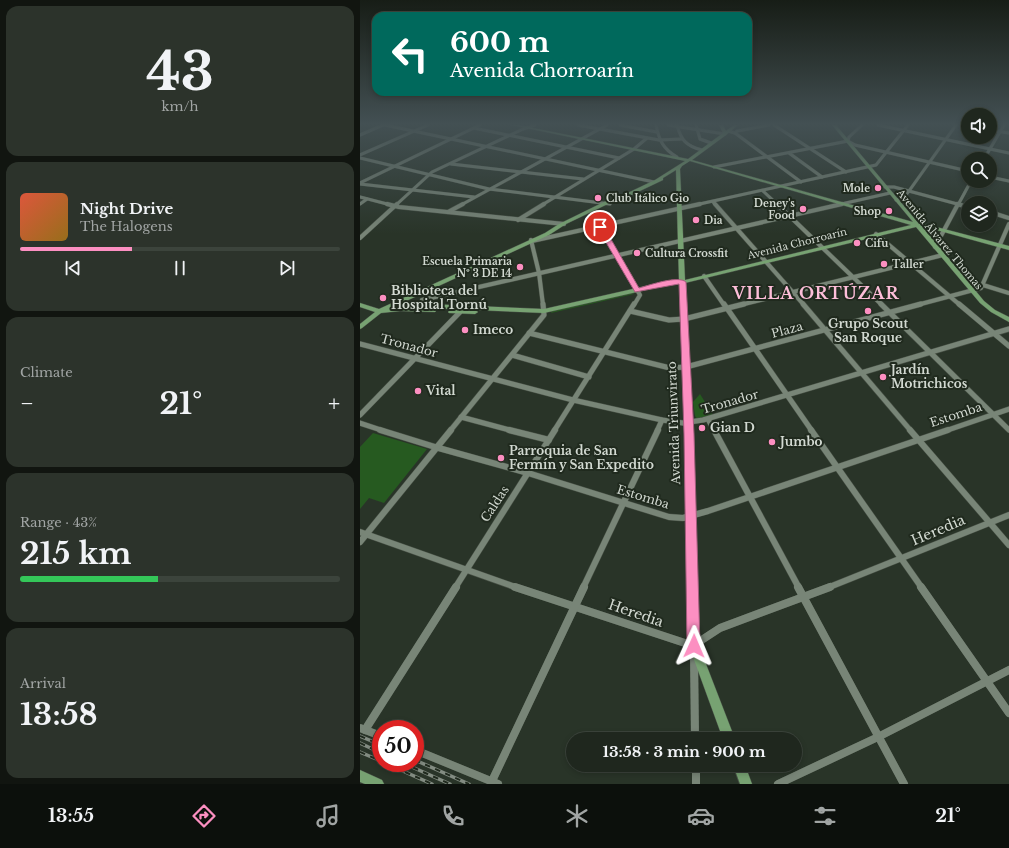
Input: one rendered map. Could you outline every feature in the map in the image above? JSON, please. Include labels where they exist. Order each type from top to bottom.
[{"type":"main road","points":[[656,181],[687,162]]},
{"type":"main road","points":[[695,162],[917,225],[927,230],[943,232],[999,248],[1009,253]]},
{"type":"main road","name":"Avenida Álvarez Thomas","points":[[865,162],[988,308],[1009,320]]},
{"type":"main road","name":"Avenida Triunvirato","points":[[680,166],[678,176],[689,423],[694,646],[726,732]]},
{"type":"main road","points":[[360,327],[379,311],[656,181],[669,176],[678,176]]},
{"type":"main road","points":[[531,240],[549,236],[564,224]]},
{"type":"main road","name":"Avenida Chorroarín","points":[[360,305],[379,311],[462,310],[544,313],[671,286],[704,276],[917,225]]},
{"type":"main road","points":[[999,248],[1009,248]]},
{"type":"main road","points":[[405,310],[421,302],[422,297],[418,293]]},
{"type":"main road","name":"Avenida Chorroarín","points":[[421,302],[427,306],[462,310]]},
{"type":"main road","points":[[742,772],[746,784]]},
{"type":"main road","points":[[360,776],[378,784]]},
{"type":"street","points":[[380,162],[489,190],[608,204]]},
{"type":"street","points":[[360,184],[404,162]]},
{"type":"street","points":[[360,238],[430,174],[455,162]]},
{"type":"street","points":[[447,212],[540,162]]},
{"type":"street","points":[[557,162],[656,181]]},
{"type":"street","points":[[518,220],[612,162]]},
{"type":"street","points":[[714,167],[743,162]]},
{"type":"street","points":[[773,162],[801,182]]},
{"type":"street","points":[[801,162],[822,177]]},
{"type":"street","points":[[830,162],[846,172]]},
{"type":"street","points":[[549,236],[679,210],[869,167],[876,165],[879,162]]},
{"type":"street","points":[[896,200],[903,198],[929,162],[961,169]]},
{"type":"street","points":[[450,164],[583,179]]},
{"type":"street","points":[[997,178],[1009,181]]},
{"type":"street","points":[[360,184],[475,197]]},
{"type":"street","points":[[885,187],[894,187],[959,204]]},
{"type":"street","points":[[936,247],[967,188]]},
{"type":"street","points":[[763,191],[854,277],[1009,430]]},
{"type":"street","points":[[421,302],[539,273],[890,193]]},
{"type":"street","points":[[360,197],[395,206],[564,224]]},
{"type":"street","points":[[360,204],[368,199]]},
{"type":"street","points":[[713,202],[793,292],[1009,545]]},
{"type":"street","points":[[997,214],[1009,218]]},
{"type":"street","points":[[1009,224],[983,285],[1009,293]]},
{"type":"street","points":[[600,227],[638,293]]},
{"type":"street","points":[[876,234],[1009,346]]},
{"type":"street","points":[[360,542],[363,533],[461,417],[544,313],[539,273],[531,240]]},
{"type":"street","points":[[630,311],[669,320],[684,319],[943,255]]},
{"type":"street","points":[[704,276],[756,348],[837,467],[1009,713]]},
{"type":"street","name":"Plaza","points":[[529,333],[604,353],[670,368],[686,367],[981,288],[983,285]]},
{"type":"street","name":"Caldas","points":[[362,729],[549,440],[630,311],[638,293]]},
{"type":"street","points":[[360,415],[462,310]]},
{"type":"street","name":"Tronador","points":[[360,344],[573,400],[662,420],[678,423],[689,423],[708,419],[1009,329]]},
{"type":"street","points":[[512,355],[588,377]]},
{"type":"street","name":"Estomba","points":[[360,423],[669,517],[691,516],[1009,409]]},
{"type":"street","points":[[461,417],[549,440]]},
{"type":"street","points":[[708,419],[904,784]]},
{"type":"street","points":[[424,754],[495,782],[662,420]]},
{"type":"street","name":"Heredia","points":[[363,533],[465,570],[694,646],[702,638],[720,628],[902,559],[1009,515]]},
{"type":"street","points":[[694,646],[695,732]]},
{"type":"street","points":[[778,784],[878,737],[1009,670]]},
{"type":"street","points":[[362,729],[372,733]]},
{"type":"street","points":[[696,772],[696,784]]},
{"type":"green space","points":[[634,294],[551,313],[552,311]]},
{"type":"green space","points":[[700,394],[713,415],[697,419],[695,416],[693,402]]},
{"type":"green space","points":[[373,433],[427,449],[384,503],[369,498],[360,509],[360,447]]},
{"type":"railway","points":[[360,736],[372,741]]},
{"type":"railway","points":[[360,743],[372,749]]},
{"type":"railway","points":[[360,752],[372,757]]},
{"type":"railway","points":[[424,764],[469,784]]},
{"type":"railway","points":[[405,772],[432,784]]},
{"type":"railway","points":[[423,772],[450,784]]},
{"type":"place","name":"Mole","points":[[878,188]]},
{"type":"place","name":"Club Itálico Gio","points":[[598,198]]},
{"type":"place","name":"Deney's Food","points":[[803,209]]},
{"type":"place","name":"Shop","points":[[889,211]]},
{"type":"place","name":"Dia","points":[[696,220]]},
{"type":"place","name":"Cifu","points":[[857,243]]},
{"type":"place","name":"Cultura Crossfit","points":[[637,253]]},
{"type":"place","name":"Taller","points":[[884,264]]},
{"type":"place","name":"Escuela Primaria Nº 3 DE 14","points":[[520,267]]},
{"type":"place","name":"Biblioteca del Hospital Tornú","points":[[383,298]]},
{"type":"place","name":"Grupo Scout San Roque","points":[[868,311]]},
{"type":"place","name":"Imeco","points":[[465,330]]},
{"type":"place","name":"Jardín Motrichicos","points":[[883,377]]},
{"type":"place","name":"Vital","points":[[418,391]]},
{"type":"place","name":"Gian D","points":[[702,428]]},
{"type":"place","name":"Jumbo","points":[[772,442]]},
{"type":"place","name":"Parroquia de San Fermín y San Expedito","points":[[501,458]]},
{"type":"district","name":"VILLA ORTÚZAR","points":[[816,293]]},
{"type":"route","points":[[600,227],[637,291],[676,281],[683,282],[689,434],[694,646]]}]
